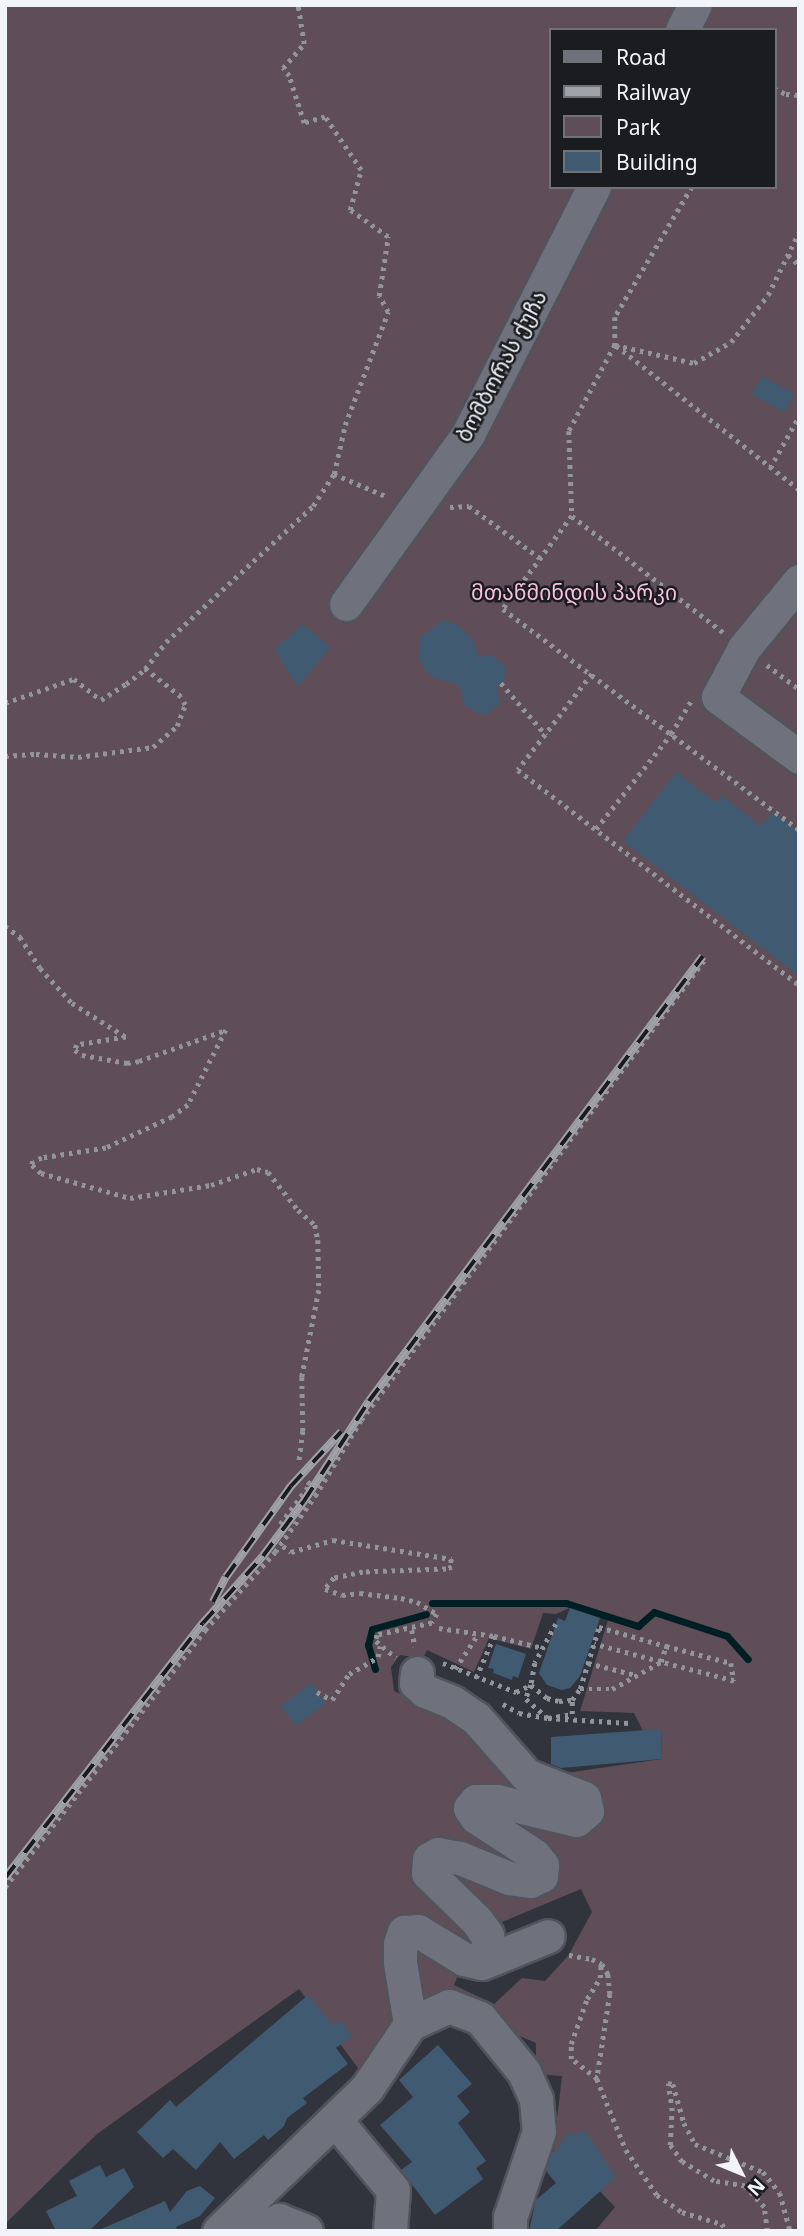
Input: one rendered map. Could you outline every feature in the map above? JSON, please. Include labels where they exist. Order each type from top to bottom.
[{"type":"street","points":[[683,28],[695,5]]},
{"type":"street","name":"ბომბორას ქუჩა","points":[[346,604],[468,434],[593,189]]},
{"type":"street","points":[[799,582],[744,648],[718,696],[799,757]]},
{"type":"street","points":[[416,1663],[416,1683],[425,1691],[452,1702],[476,1718],[526,1775],[584,1798],[587,1811],[576,1820],[497,1801],[476,1801],[470,1808],[476,1817],[534,1855],[542,1865],[541,1876],[530,1881],[509,1878],[460,1858],[438,1853],[429,1859],[428,1872],[477,1921],[487,1935],[490,1958]]},
{"type":"street","points":[[410,2024],[400,1962],[400,1944],[404,1932],[418,1931],[464,1959],[482,1963],[548,1936]]},
{"type":"street","points":[[219,2231],[336,2121],[386,2064],[410,2024],[449,2006],[480,2018],[524,2072],[536,2099],[539,2131],[510,2217],[510,2231]]},
{"type":"street","points":[[336,2121],[393,2190],[390,2231]]},
{"type":"street","points":[[259,2231],[279,2220],[306,2231]]},
{"type":"path","points":[[5,703],[74,679],[101,700],[146,670],[166,642],[313,506],[334,474],[345,425],[388,312],[379,296],[388,237],[350,210],[361,170],[325,117],[304,123],[289,76],[283,68],[304,44],[298,5]]},
{"type":"path","points":[[776,89],[786,94],[799,94]]},
{"type":"path","points":[[691,189],[615,317],[615,345],[569,431],[572,516],[503,608],[798,829]]},
{"type":"path","points":[[615,345],[694,363],[732,342],[768,295],[799,232]]},
{"type":"path","points":[[788,255],[799,265]]},
{"type":"path","points":[[615,345],[799,490]]},
{"type":"path","points":[[769,468],[799,416]]},
{"type":"path","points":[[334,474],[381,494]]},
{"type":"path","points":[[469,506],[540,558]]},
{"type":"path","points":[[572,516],[798,687]]},
{"type":"path","points":[[5,756],[36,754],[78,757],[153,747],[180,720],[185,705],[181,697],[146,670]]},
{"type":"path","points":[[592,674],[518,770],[799,985]]},
{"type":"path","points":[[501,682],[546,736]]},
{"type":"path","points":[[596,829],[671,734],[675,725]]},
{"type":"path","points":[[5,926],[20,937],[40,968],[72,1003],[126,1037],[85,1042],[77,1045],[75,1050],[127,1063],[156,1056],[226,1030],[188,1105],[172,1117],[106,1148],[42,1158],[33,1161],[32,1165],[41,1173],[130,1198],[211,1185],[257,1169],[268,1172],[298,1210],[315,1226],[318,1240],[319,1290],[312,1314],[302,1377],[303,1431],[299,1463]]},
{"type":"path","points":[[5,1887],[205,1630],[275,1552],[315,1496],[361,1420],[705,959]]},
{"type":"path","points":[[280,1524],[310,1484],[305,1480]]},
{"type":"path","points":[[283,1546],[291,1552],[333,1540],[451,1559],[452,1567],[446,1569],[363,1572],[334,1577],[325,1589],[342,1595],[360,1593],[401,1598],[417,1602],[437,1614],[432,1623],[412,1630],[377,1635],[376,1642],[380,1646],[416,1663],[455,1668],[516,1692],[531,1685]]},
{"type":"path","points":[[548,1718],[526,1699],[543,1648],[556,1624]]},
{"type":"path","points":[[548,1718],[572,1714],[572,1700],[580,1689],[599,1627],[731,1663],[734,1681],[594,1644]]},
{"type":"path","points":[[439,1628],[494,1636],[543,1648]]},
{"type":"path","points":[[412,1630],[414,1639]]},
{"type":"path","points":[[455,1668],[479,1634]]},
{"type":"path","points":[[476,1678],[494,1636]]},
{"type":"path","points":[[317,1692],[332,1700],[349,1674],[378,1657],[380,1646]]},
{"type":"path","points":[[580,1689],[612,1689],[661,1662],[666,1646]]},
{"type":"path","points":[[588,1663],[637,1675]]},
{"type":"path","points":[[499,1687],[502,1678]]},
{"type":"path","points":[[531,1685],[547,1698],[572,1700]]},
{"type":"path","points":[[494,1698],[519,1713],[548,1718],[629,1723]]},
{"type":"path","points":[[548,1936],[569,1955],[601,1964],[608,1974],[610,1994],[597,2078],[626,2150],[657,2195],[682,2212],[722,2224],[727,2231]]},
{"type":"path","points":[[597,2078],[571,2059],[571,2044],[587,1999],[600,1978],[601,1964]]},
{"type":"path","points":[[768,2231],[765,2207],[745,2186],[714,2181],[682,2162],[670,2145],[672,2111],[668,2083],[673,2084],[684,2123],[695,2144],[763,2172],[780,2193],[790,2231]]},
{"type":"green space","name":"მთაწმინდის პარკი","points":[[5,5],[799,5],[799,2231],[595,2231],[615,2207],[573,2163],[553,2154],[562,2076],[536,2074],[536,2043],[449,2006],[364,2076],[299,1989],[97,2134],[5,2224]],"holes":[[[570,1608],[608,1620],[580,1711],[634,1713],[643,1731],[661,1730],[662,1759],[552,1775],[466,1724],[394,1691],[391,1667],[400,1655],[423,1658],[427,1650],[474,1672],[489,1638],[531,1649],[543,1613],[556,1614]],[[581,1889],[592,1912],[568,1956],[545,1981],[522,1978],[494,2004],[454,1985],[460,1970],[505,1938],[502,1922]]]},
{"type":"building","points":[[762,376],[794,394],[784,412],[752,394]]},
{"type":"building","points":[[443,620],[457,625],[473,639],[478,657],[490,654],[506,667],[504,680],[497,687],[500,703],[488,714],[480,714],[465,706],[459,685],[434,678],[424,669],[418,656],[420,638]]},
{"type":"building","points":[[303,624],[330,647],[298,687],[274,649]]},
{"type":"building","points":[[676,772],[716,803],[721,795],[761,826],[773,812],[799,832],[799,976],[623,841]]},
{"type":"building","points":[[570,1608],[600,1618],[580,1676],[570,1688],[562,1690],[547,1685],[539,1673],[558,1618],[565,1621]]},
{"type":"building","points":[[496,1644],[526,1654],[518,1678],[513,1676],[512,1680],[493,1673],[494,1669],[488,1668]]},
{"type":"building","points":[[311,1683],[326,1703],[296,1726],[281,1706]]},
{"type":"building","points":[[661,1729],[662,1759],[561,1768],[551,1764],[551,1737]]},
{"type":"building","points":[[308,1995],[332,2024],[341,2021],[352,2036],[336,2048],[348,2064],[303,2098],[307,2103],[287,2118],[284,2126],[268,2140],[264,2135],[234,2159],[220,2142],[196,2170],[173,2149],[163,2158],[137,2132],[170,2100],[176,2107]]},
{"type":"building","points":[[438,2045],[472,2084],[457,2096],[470,2112],[458,2123],[486,2161],[476,2168],[483,2179],[435,2215],[401,2170],[412,2162],[380,2125],[413,2097],[399,2080]]},
{"type":"building","points":[[584,2129],[616,2177],[556,2231],[529,2231],[536,2200],[556,2183],[546,2171],[552,2152],[555,2153],[568,2133],[577,2135]]},
{"type":"building","points":[[100,2165],[106,2177],[124,2168],[134,2187],[89,2231],[56,2231],[46,2211],[77,2196],[69,2181]]},
{"type":"building","points":[[200,2186],[215,2198],[200,2216],[176,2227],[178,2231],[97,2231],[165,2201],[170,2212],[187,2191]]},
{"type":"waterway","points":[[432,1603],[566,1603],[638,1626],[654,1612],[727,1636],[748,1659]]},
{"type":"waterway","points":[[375,1669],[368,1645],[372,1629],[426,1614]]},
{"type":"railway","points":[[5,1878],[203,1623],[263,1556],[304,1501],[369,1401],[703,956]]},
{"type":"railway","points":[[213,1602],[226,1577],[291,1486],[341,1432]]}]
